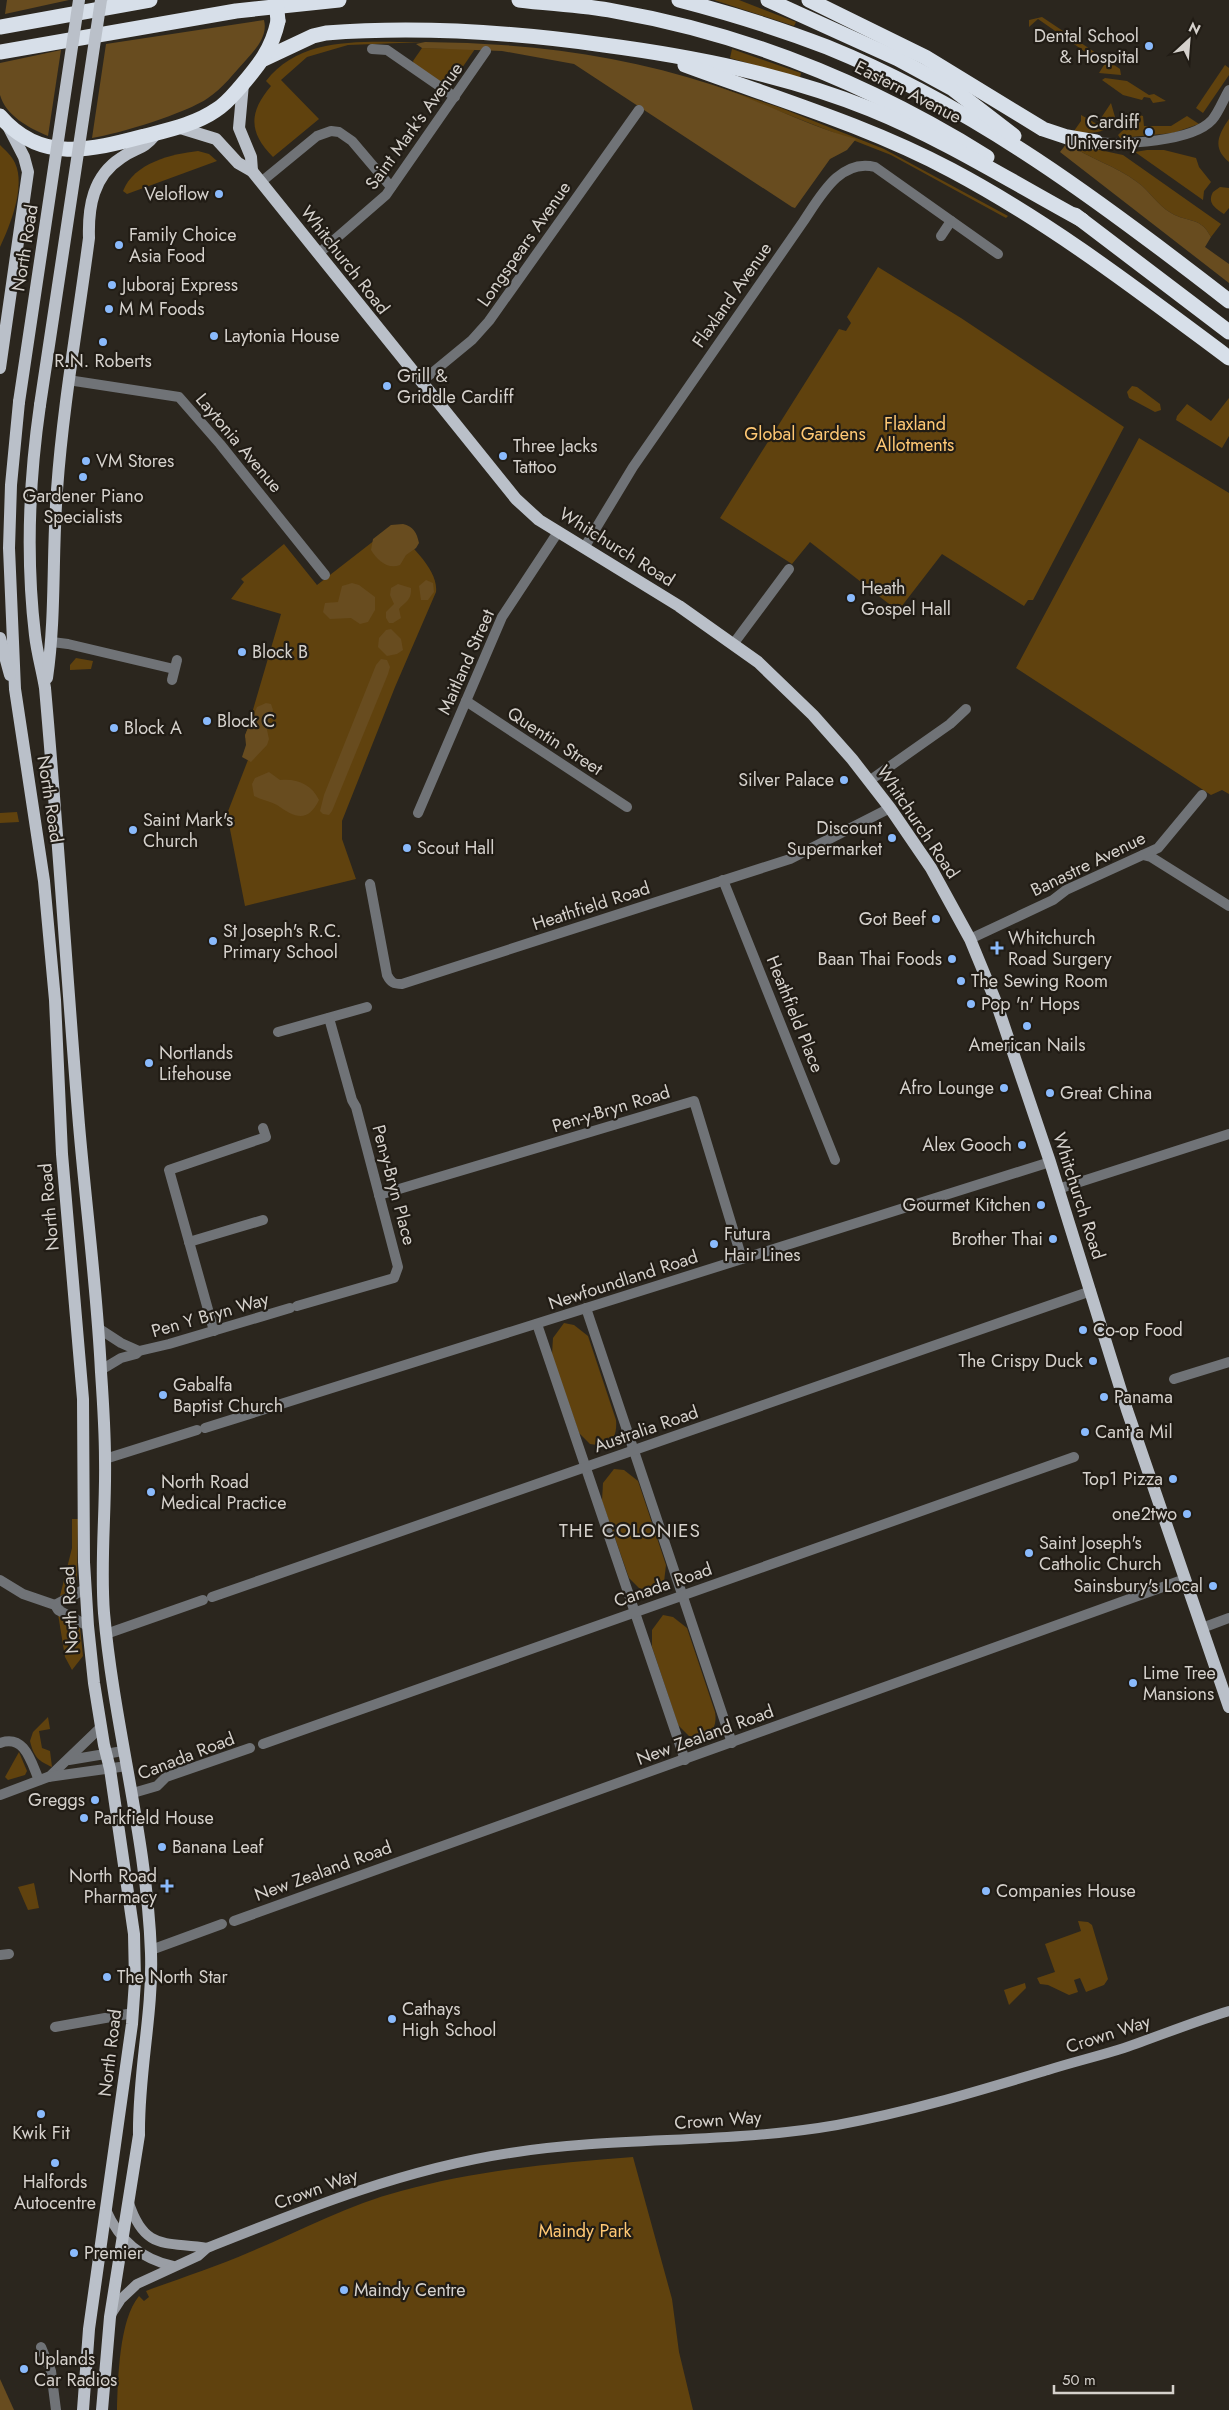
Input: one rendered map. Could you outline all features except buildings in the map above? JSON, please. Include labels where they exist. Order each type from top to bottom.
[{"type":"highway","points":[[3,120],[18,134],[38,144],[64,150],[97,148],[156,134],[202,118],[218,110],[264,59],[275,38],[278,21],[276,0]]},
{"type":"highway","points":[[0,52],[236,11],[339,0]]},
{"type":"highway","name":"Eastern Avenue","points":[[519,0],[613,10],[711,33],[818,69],[889,101],[1014,173],[1082,220],[1229,332]]},
{"type":"highway","name":"Eastern Avenue","points":[[679,0],[775,28],[827,47],[885,74],[987,128],[1095,201],[1229,301]]},
{"type":"highway","points":[[768,0],[898,59],[953,89],[1095,201]]},
{"type":"highway","points":[[809,0],[925,57],[1043,128],[1067,137],[1096,142]]},
{"type":"highway","points":[[0,27],[145,1]]},
{"type":"highway","points":[[264,59],[313,36],[341,32],[408,30],[486,32],[560,38],[646,50],[720,64],[784,80],[870,109],[962,154],[1082,220]]},
{"type":"highway","points":[[646,50],[830,116],[951,170],[1012,204],[1064,237],[1128,282],[1229,358]]},
{"type":"main road","name":"North Road","points":[[79,0],[15,434],[11,494],[10,588],[15,689],[44,881],[54,1000],[61,1144],[83,1399],[85,1589],[88,1626],[101,1727],[110,1769],[134,1934],[133,2013],[88,2338],[83,2410]]},
{"type":"main road","name":"North Road","points":[[101,0],[37,424],[30,517],[35,637],[46,688],[80,1135],[101,1370],[105,1459],[104,1584],[106,1634],[111,1681],[123,1751],[133,1793],[144,1864],[151,1950],[149,2020],[138,2105],[139,2134],[110,2316],[102,2410]]},
{"type":"main road","name":"Whitchurch Road","points":[[243,84],[239,128],[251,157],[252,171]]},
{"type":"main road","points":[[0,368],[28,172],[24,157],[3,120]]},
{"type":"main road","name":"Whitchurch Road","points":[[177,127],[216,138],[238,162],[252,171],[516,499],[539,520],[734,643],[771,674],[806,708],[870,781],[931,868],[970,939],[996,1002],[1050,1162],[1127,1410],[1229,1707]]},
{"type":"main road","points":[[46,688],[52,642],[54,532],[68,380],[88,243],[88,216],[94,191],[109,167],[122,157],[146,146],[156,134]]},
{"type":"main road","points":[[0,638],[15,689]]},
{"type":"street","points":[[372,50],[387,50],[455,97]]},
{"type":"street","name":"Saint Mark's Avenue","points":[[318,254],[380,202],[486,52]]},
{"type":"street","points":[[1096,142],[1130,143],[1167,138],[1200,128],[1212,120],[1229,90]]},
{"type":"street","name":"Longspears Avenue","points":[[421,382],[472,340],[489,321],[639,110]]},
{"type":"street","points":[[261,182],[317,136],[331,131],[339,132],[352,141],[391,187]]},
{"type":"street","name":"Flaxland Avenue","points":[[584,548],[633,467],[814,206],[840,175],[854,166],[864,164],[875,167],[998,254]]},
{"type":"street","points":[[941,236],[951,221]]},
{"type":"street","name":"Laytonia Avenue","points":[[68,380],[179,397],[220,444],[325,575]]},
{"type":"street","name":"Maitland Street","points":[[418,813],[502,617],[558,532]]},
{"type":"street","points":[[734,643],[789,569]]},
{"type":"street","points":[[52,642],[176,664],[172,680]]},
{"type":"street","name":"Quentin Street","points":[[466,701],[627,807]]},
{"type":"street","points":[[870,781],[950,724],[966,709]]},
{"type":"street","name":"Banastre Avenue","points":[[970,939],[1053,900],[1066,890],[1158,848],[1202,795]]},
{"type":"street","name":"Heathfield Road","points":[[370,884],[387,976],[395,984],[790,859],[890,808]]},
{"type":"street","points":[[1143,854],[1152,857],[1229,906]]},
{"type":"street","name":"Heathfield Place","points":[[723,880],[835,1160]]},
{"type":"street","points":[[278,1032],[367,1007]]},
{"type":"street","name":"Pen-y-Bryn Place","points":[[329,1018],[352,1100],[356,1107],[398,1272]]},
{"type":"street","name":"Pen-y-Bryn Road","points":[[379,1195],[694,1102],[742,1259]]},
{"type":"street","points":[[214,1331],[169,1170],[266,1137],[263,1128]]},
{"type":"street","points":[[1058,1189],[1229,1134]]},
{"type":"street","name":"Newfoundland Road","points":[[105,1459],[1050,1162]]},
{"type":"street","points":[[189,1242],[263,1220]]},
{"type":"street","name":"Pen Y Bryn Way","points":[[101,1370],[121,1358],[136,1354],[139,1350],[214,1331],[394,1278],[398,1272]]},
{"type":"street","name":"Australia Road","points":[[106,1634],[1090,1291]]},
{"type":"street","points":[[586,1308],[732,1743]]},
{"type":"street","points":[[537,1324],[685,1760]]},
{"type":"street","name":"Pen Y Bryn Way","points":[[98,1328],[121,1343],[139,1350]]},
{"type":"street","points":[[1174,1379],[1229,1362]]},
{"type":"street","name":"Canada Road","points":[[263,1744],[1074,1457]]},
{"type":"street","name":"New Zealand Road","points":[[234,1920],[1186,1579]]},
{"type":"street","points":[[0,1580],[22,1594],[55,1605],[58,1610],[88,1626]]},
{"type":"street","points":[[55,1605],[85,1589]]},
{"type":"street","points":[[1202,1628],[1229,1618]]},
{"type":"street","points":[[44,1779],[68,1761],[101,1727]]},
{"type":"street","points":[[0,1743],[14,1741],[22,1745],[44,1779]]},
{"type":"street","name":"Canada Road","points":[[133,1793],[157,1786],[166,1777],[250,1748]]},
{"type":"street","points":[[68,1761],[123,1751]]},
{"type":"street","points":[[0,1795],[44,1779],[127,1766]]},
{"type":"street","points":[[151,1950],[222,1924]]},
{"type":"street","name":"Crown Way","points":[[110,2316],[121,2299],[137,2284],[167,2272],[173,2266],[198,2256],[207,2248],[307,2208],[384,2182],[477,2158],[557,2147],[783,2132],[882,2117],[980,2092],[1124,2048],[1229,2011]]},
{"type":"street","points":[[55,2027],[133,2013]]},
{"type":"street","name":"Crown Way","points":[[129,2203],[133,2216],[141,2228],[157,2241],[178,2246],[207,2248]]},
{"type":"street","points":[[106,2210],[121,2238],[146,2257],[173,2266]]},
{"type":"street","points":[[41,2347],[50,2371],[56,2410]]},
{"type":"green space","points":[[714,0],[739,0],[796,22],[794,26]]},
{"type":"green space","points":[[1042,17],[1120,69],[1121,75],[1099,73],[1104,65],[1038,19],[1029,27],[1029,20]]},
{"type":"green space","points":[[425,42],[348,45],[307,57],[281,80],[319,119],[273,157],[259,139],[254,122],[255,113],[271,86],[266,81],[281,66],[299,55],[318,48],[339,44]]},
{"type":"green space","points":[[422,48],[475,49],[449,87],[414,64],[413,61]]},
{"type":"green space","points":[[732,49],[801,73],[800,78],[730,58]]},
{"type":"green space","points":[[1225,65],[1229,68],[1229,75],[1203,113],[1196,108]]},
{"type":"green space","points":[[1105,78],[1127,81],[1149,95],[1154,94],[1166,101],[1153,103],[1150,98],[1144,97],[1142,100],[1123,95],[1102,80]]},
{"type":"green space","points":[[715,86],[781,108],[884,149],[1008,216],[1006,218],[891,155]]},
{"type":"green space","points":[[1111,103],[1115,117],[1108,127],[1093,133],[1074,131],[1081,121],[1081,115],[1097,124]]},
{"type":"green space","points":[[1132,113],[1143,116],[1144,126],[1171,126],[1187,116],[1199,124],[1173,133],[1120,138],[1118,135],[1124,129]]},
{"type":"green space","points":[[1229,119],[1229,162],[1220,152],[1218,141]]},
{"type":"green space","points":[[1067,143],[1123,155],[1221,224],[1211,237],[1207,230],[1198,223],[1166,210],[1129,176]]},
{"type":"green space","points":[[0,145],[15,163],[19,183],[12,217],[0,247]]},
{"type":"green space","points":[[1164,150],[1196,158],[1199,167],[1211,182],[1204,191],[1203,200],[1135,152]]},
{"type":"green space","points":[[198,151],[209,154],[217,161],[127,194],[123,191],[128,181],[144,167],[165,158]]},
{"type":"green space","points":[[1220,187],[1229,188],[1229,208],[1224,214],[1211,202],[1213,192]]},
{"type":"green space","name":"Flaxland Allotments","points":[[878,267],[961,318],[1124,427],[1033,600],[1028,600],[1024,606],[942,554],[898,611],[810,542],[792,564],[720,518],[839,329],[846,331],[851,323],[847,317]]},
{"type":"green space","points":[[1132,386],[1137,387],[1160,404],[1161,410],[1155,412],[1129,398],[1127,392]]},
{"type":"green space","points":[[1229,398],[1229,436],[1222,448],[1176,420],[1187,404],[1211,421]]},
{"type":"green space","points":[[1139,438],[1229,493],[1229,794],[1222,790],[1211,795],[1016,668]]},
{"type":"green space","points":[[393,526],[414,548],[433,574],[436,592],[395,687],[342,821],[342,839],[356,879],[245,906],[227,814],[253,747],[245,737],[281,614],[231,599],[244,582],[241,579],[284,544],[317,585]]},
{"type":"green space","points":[[76,658],[93,661],[91,669],[70,670],[70,665]]},
{"type":"green space","points":[[17,812],[19,822],[0,823],[0,813]]},
{"type":"green space","points":[[564,1323],[574,1325],[588,1336],[616,1420],[614,1435],[611,1441],[604,1446],[590,1444],[579,1433],[552,1355],[553,1338]]},
{"type":"green space","points":[[614,1469],[624,1470],[638,1481],[666,1565],[664,1582],[654,1591],[640,1589],[629,1578],[602,1501],[603,1483]]},
{"type":"green space","points":[[72,1519],[78,1519],[77,1578],[74,1589],[60,1596],[72,1548]]},
{"type":"green space","points":[[58,1614],[80,1628],[83,1656],[72,1670],[65,1657]]},
{"type":"green space","points":[[663,1615],[673,1617],[687,1628],[715,1712],[716,1720],[714,1727],[703,1738],[689,1736],[678,1725],[652,1647],[652,1630]]},
{"type":"green space","points":[[48,1717],[50,1729],[39,1731],[42,1748],[50,1751],[52,1767],[38,1758],[33,1751],[30,1741],[33,1732]]},
{"type":"green space","points":[[19,1752],[27,1771],[25,1775],[8,1780],[5,1777]]},
{"type":"green space","points":[[34,1883],[39,1908],[28,1910],[18,1887]]},
{"type":"green space","points":[[1078,1921],[1088,1922],[1092,1925],[1108,1979],[1104,1985],[1086,1992],[1080,1978],[1074,1980],[1078,1992],[1069,1995],[1048,1985],[1040,1984],[1037,1978],[1055,1972],[1045,1944],[1081,1931]]},
{"type":"green space","points":[[1025,1983],[1026,1988],[1009,2005],[1004,1990]]},
{"type":"green space","name":"Maindy Centre","points":[[633,2157],[672,2299],[679,2352],[693,2410],[117,2410],[119,2367],[127,2320],[139,2296],[144,2301],[149,2297],[146,2291],[238,2257],[362,2203],[401,2191],[487,2173],[545,2165]]},
{"type":"shaded area","points":[[7,0],[69,0],[5,14]]},
{"type":"shaded area","points":[[264,20],[263,37],[257,47],[223,85],[208,98],[185,110],[152,122],[92,138],[106,44]]},
{"type":"shaded area","points":[[425,42],[535,48],[571,52],[642,65],[713,85],[838,134],[856,139],[847,150],[830,159],[795,208],[574,64],[502,51],[422,48],[416,44]]},
{"type":"shaded area","points":[[61,50],[48,136],[26,125],[7,109],[0,95],[0,63]]},
{"type":"shaded area","points":[[1067,143],[1129,176],[1171,213],[1198,223],[1207,230],[1211,237],[1205,247],[1229,264],[1229,283],[1060,152]]},
{"type":"shaded area","points":[[403,524],[414,530],[419,543],[416,548],[406,555],[400,565],[387,565],[376,557],[371,550],[373,539],[391,525]]},
{"type":"shaded area","points":[[426,580],[433,583],[434,592],[428,600],[421,600],[419,586]]},
{"type":"shaded area","points":[[352,583],[359,585],[375,597],[375,610],[368,622],[360,624],[351,618],[330,619],[323,612],[325,603],[338,602],[342,586]]},
{"type":"shaded area","points":[[398,584],[411,588],[410,595],[408,600],[399,609],[401,618],[393,623],[389,623],[386,618],[386,612],[394,604],[390,595],[391,588]]},
{"type":"shaded area","points":[[391,629],[401,639],[403,650],[397,654],[387,656],[378,647],[379,638],[386,630]]},
{"type":"shaded area","points":[[381,659],[387,660],[390,667],[388,674],[332,811],[329,815],[323,814],[320,811],[324,795],[376,665]]},
{"type":"shaded area","points":[[266,703],[271,704],[273,710],[267,730],[269,739],[267,745],[251,762],[242,757],[246,745],[245,735],[257,707]]},
{"type":"shaded area","points":[[269,772],[280,780],[298,781],[308,786],[319,800],[315,807],[306,815],[295,815],[254,796],[252,784],[255,778]]},
{"type":"shaded area","points":[[0,2379],[14,2410],[0,2410]]},
{"type":"place","name":"Dental School & Hospital","points":[[1149,46]]},
{"type":"place","name":"Cardiff University","points":[[1149,132]]},
{"type":"place","name":"Veloflow","points":[[219,194]]},
{"type":"place","name":"Family Choice Asia Food","points":[[119,245]]},
{"type":"place","name":"Juboraj Express","points":[[112,285]]},
{"type":"place","name":"M M Foods","points":[[109,309]]},
{"type":"place","name":"Laytonia House","points":[[214,336]]},
{"type":"place","name":"R.N. Roberts","points":[[103,342]]},
{"type":"place","name":"Grill & Griddle Cardiff","points":[[387,386]]},
{"type":"place","name":"Three Jacks Tattoo","points":[[503,456]]},
{"type":"place","name":"VM Stores","points":[[86,461]]},
{"type":"place","name":"Gardener Piano Specialists","points":[[83,477]]},
{"type":"place","name":"Heath Gospel Hall","points":[[851,598]]},
{"type":"place","name":"Block B","points":[[242,652]]},
{"type":"place","name":"Block C","points":[[207,721]]},
{"type":"place","name":"Block A","points":[[114,728]]},
{"type":"place","name":"Silver Palace","points":[[844,780]]},
{"type":"place","name":"Saint Mark's Church","points":[[133,830]]},
{"type":"place","name":"Discount Supermarket","points":[[892,838]]},
{"type":"place","name":"Scout Hall","points":[[407,848]]},
{"type":"place","name":"Got Beef","points":[[936,919]]},
{"type":"place","name":"St Joseph's R.C. Primary School","points":[[213,941]]},
{"type":"place","name":"Whitchurch Road Surgery","points":[[997,948]]},
{"type":"place","name":"Baan Thai Foods","points":[[952,959]]},
{"type":"place","name":"The Sewing Room","points":[[961,981]]},
{"type":"place","name":"Pop 'n' Hops","points":[[971,1004]]},
{"type":"place","name":"American Nails","points":[[1027,1026]]},
{"type":"place","name":"Nortlands Lifehouse","points":[[149,1063]]},
{"type":"place","name":"Afro Lounge","points":[[1004,1088]]},
{"type":"place","name":"Great China","points":[[1050,1093]]},
{"type":"place","name":"Alex Gooch","points":[[1022,1145]]},
{"type":"place","name":"Gourmet Kitchen","points":[[1041,1205]]},
{"type":"place","name":"Brother Thai","points":[[1053,1239]]},
{"type":"place","name":"Futura Hair Lines","points":[[714,1244]]},
{"type":"place","name":"Co-op Food","points":[[1083,1330]]},
{"type":"place","name":"The Crispy Duck","points":[[1093,1361]]},
{"type":"place","name":"Gabalfa Baptist Church","points":[[163,1395]]},
{"type":"place","name":"Panama","points":[[1104,1397]]},
{"type":"place","name":"Cant a Mil","points":[[1085,1432]]},
{"type":"place","name":"Top1 Pizza","points":[[1173,1479]]},
{"type":"place","name":"North Road Medical Practice","points":[[151,1492]]},
{"type":"place","name":"one2two","points":[[1187,1514]]},
{"type":"place","name":"Saint Joseph's Catholic Church","points":[[1029,1553]]},
{"type":"place","name":"Sainsbury's Local","points":[[1213,1586]]},
{"type":"place","name":"Lime Tree Mansions","points":[[1133,1683]]},
{"type":"place","name":"Greggs","points":[[95,1800]]},
{"type":"place","name":"Parkfield House","points":[[84,1818]]},
{"type":"place","name":"Banana Leaf","points":[[162,1847]]},
{"type":"place","name":"North Road Pharmacy","points":[[167,1886]]},
{"type":"place","name":"Companies House","points":[[986,1891]]},
{"type":"place","name":"The North Star","points":[[107,1977]]},
{"type":"place","name":"Cathays High School","points":[[392,2019]]},
{"type":"place","name":"Kwik Fit","points":[[41,2114]]},
{"type":"place","name":"Halfords Autocentre","points":[[55,2163]]},
{"type":"place","name":"Premier","points":[[74,2253]]},
{"type":"place","name":"Maindy Centre","points":[[344,2290]]},
{"type":"place","name":"Uplands Car Radios","points":[[24,2369]]},
{"type":"district","name":"THE COLONIES","points":[[630,1530]]},
{"type":"park label","name":"Global Gardens","points":[[805,434]]},
{"type":"park label","name":"Maindy Park","points":[[585,2231]]}]
